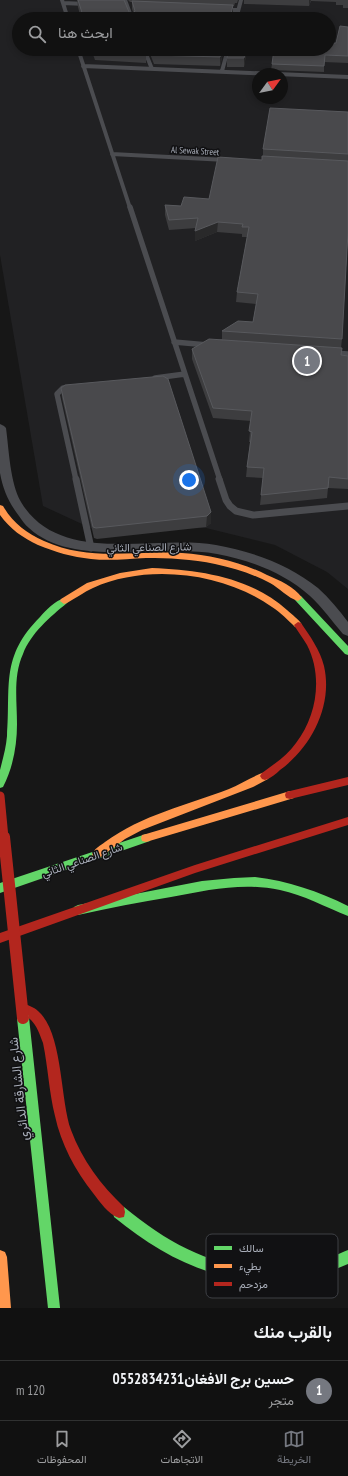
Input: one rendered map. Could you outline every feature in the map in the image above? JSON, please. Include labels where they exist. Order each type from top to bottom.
[{"type":"main road","points":[[0,508],[11,524],[23,534],[53,550],[71,555],[114,559],[181,556],[221,562],[259,573],[278,582],[293,592],[318,616],[348,652]]},
{"type":"main road","points":[[0,784],[8,766],[11,745],[11,671],[15,658],[22,645],[39,622],[52,609],[72,595],[96,583],[122,576],[149,572],[176,571],[203,574],[229,581],[254,590],[275,604],[298,626],[308,639],[318,659],[322,681],[321,704],[314,726],[305,740],[281,767],[244,786],[141,825],[111,843],[97,854]]},
{"type":"main road","name":"شارع الصناعي الثاني","points":[[0,888],[97,854],[274,798],[348,781]]},
{"type":"main road","name":"شارع الشارقة الدائري","points":[[0,796],[54,1308]]},
{"type":"main road","points":[[2,937],[202,866],[348,822]]},
{"type":"main road","points":[[78,910],[212,884],[243,882],[275,884],[305,892],[335,903],[348,910]]},
{"type":"main road","points":[[22,1008],[37,1017],[42,1028],[50,1052],[59,1106],[66,1132],[77,1157],[92,1182],[110,1204],[131,1224],[149,1237],[182,1256],[206,1265]]},
{"type":"main road","points":[[0,1257],[4,1308]]},
{"type":"main road","points":[[338,1260],[348,1257]]},
{"type":"street","name":"شارع الصناعي الثاني","points":[[0,428],[10,489],[15,503],[24,517],[38,529],[53,538],[71,544],[91,548],[112,549],[188,545],[239,554],[266,564],[286,574],[313,592],[331,610],[348,631]]},
{"type":"lane","points":[[125,0],[129,12]]},
{"type":"lane","points":[[222,10],[238,10],[241,0]]},
{"type":"lane","points":[[66,12],[63,1],[87,4]]},
{"type":"lane","points":[[119,5],[135,6]]},
{"type":"lane","points":[[80,56],[226,500],[236,511],[253,515],[348,506]]},
{"type":"lane","points":[[147,56],[152,68]]},
{"type":"lane","points":[[222,71],[226,56]]},
{"type":"lane","points":[[83,66],[348,77]]},
{"type":"lane","name":"Al Sewak Street","points":[[112,154],[230,161]]},
{"type":"lane","points":[[174,342],[214,345]]},
{"type":"lane","points":[[324,353],[348,354]]},
{"type":"lane","points":[[147,379],[185,374]]},
{"type":"lane","points":[[78,387],[63,388],[57,394],[91,548]]},
{"type":"shaded area","points":[[0,0],[348,0],[348,589],[327,572],[275,545],[206,528],[95,530],[43,506],[0,255]]},
{"type":"building","points":[[78,0],[124,0],[129,12],[82,12]]},
{"type":"building","points":[[132,1],[233,5],[232,12],[134,12]]},
{"type":"building","points":[[340,26],[348,27],[348,56],[336,55],[336,43]]},
{"type":"building","points":[[187,56],[220,56],[220,57]]},
{"type":"building","points":[[227,56],[244,56],[244,58],[227,58]]},
{"type":"building","points":[[273,56],[325,56],[324,66],[272,64]]},
{"type":"building","points":[[270,108],[348,112],[348,154],[263,149]]},
{"type":"building","points":[[262,156],[348,161],[348,232],[342,339],[222,331],[238,321],[253,322],[258,294],[237,292],[249,227],[242,227],[243,224],[218,222],[195,231],[198,218],[169,220],[165,205],[181,206],[184,197],[209,199],[218,157],[262,160]]},
{"type":"building","points":[[209,339],[342,348],[341,355],[348,356],[348,479],[329,477],[328,488],[261,495],[264,468],[247,467],[252,432],[249,431],[252,411],[213,408],[192,349]]},
{"type":"building","points":[[163,376],[168,379],[211,512],[207,516],[96,528],[93,527],[61,388],[65,385]]},
{"type":"traffic: fast","points":[[298,598],[348,652]]},
{"type":"traffic: fast","points":[[0,784],[7,762],[12,732],[12,679],[15,662],[26,638],[50,612],[64,601]]},
{"type":"traffic: fast","points":[[0,888],[146,838]]},
{"type":"traffic: fast","points":[[78,910],[202,886],[224,883],[255,882],[291,888],[326,900],[348,911]]},
{"type":"traffic: fast","points":[[23,1018],[54,1308]]},
{"type":"traffic: fast","points":[[119,1212],[143,1232],[169,1248],[206,1263]]},
{"type":"traffic: fast","points":[[338,1261],[348,1257]]},
{"type":"traffic: slow","points":[[0,508],[10,523],[19,531],[55,549],[73,554],[91,556],[109,557],[163,555],[214,560],[244,568],[259,574],[286,589],[298,598]]},
{"type":"traffic: slow","points":[[64,601],[90,586],[120,576],[152,571],[186,572],[218,578],[248,589],[276,605],[298,625]]},
{"type":"traffic: slow","points":[[97,854],[122,836],[138,827],[234,791],[265,776]]},
{"type":"traffic: slow","points":[[146,838],[290,795]]},
{"type":"traffic: slow","points":[[0,1257],[4,1308]]},
{"type":"traffic: jam","points":[[265,776],[284,762],[300,746],[311,728],[319,708],[321,687],[319,666],[311,645],[298,625]]},
{"type":"traffic: jam","points":[[290,795],[348,781]]},
{"type":"traffic: jam","points":[[0,796],[23,1018]]},
{"type":"traffic: jam","points":[[0,938],[195,869],[348,821]]},
{"type":"traffic: jam","points":[[22,1008],[36,1016],[49,1043],[58,1101],[64,1128],[74,1151],[94,1184],[119,1212]]},
{"type":"place","name":"حسين برج الافغان0552834231","points":[[307,361]]}]
